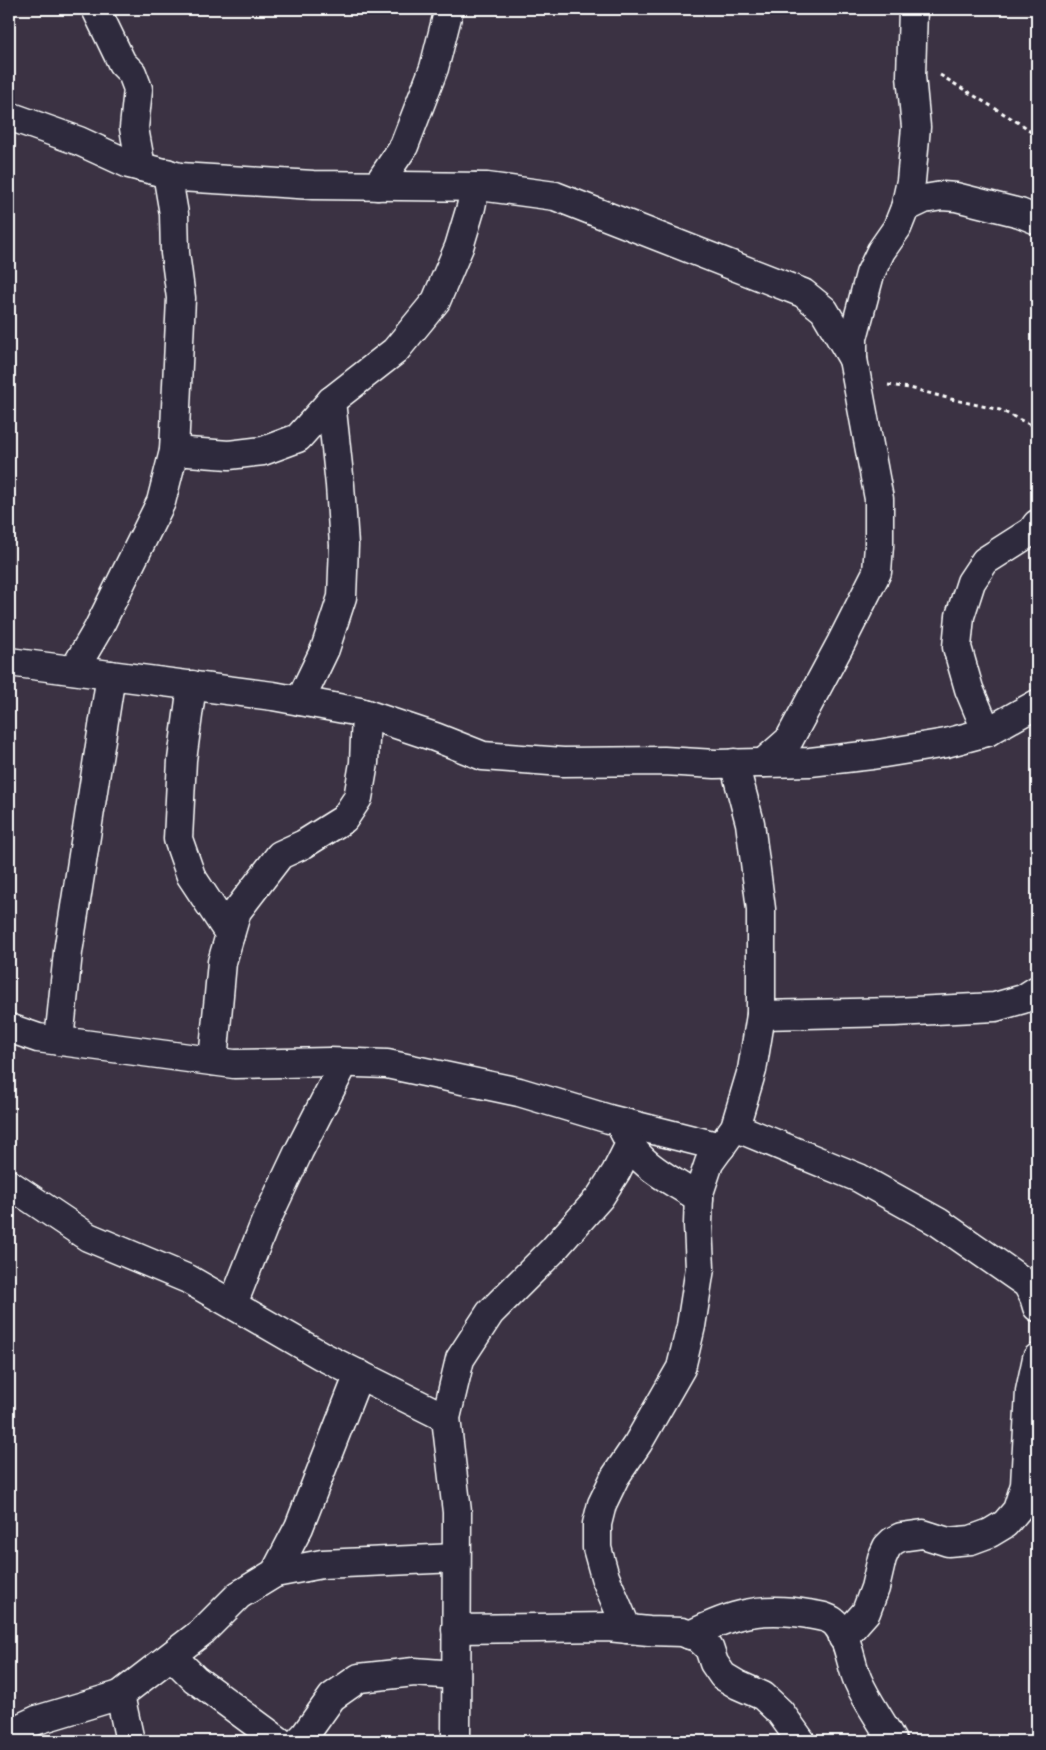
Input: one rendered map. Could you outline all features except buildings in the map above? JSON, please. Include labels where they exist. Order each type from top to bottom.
[{"type":"street","points":[[96,9],[122,63],[132,73],[138,89],[134,128],[140,166]]},
{"type":"street","points":[[377,186],[404,146],[434,68],[449,9]]},
{"type":"street","points":[[763,763],[789,740],[877,572],[879,499],[855,370],[853,338],[870,274],[881,251],[897,228],[905,208],[911,181],[916,127],[911,58],[913,9]]},
{"type":"street","points":[[9,116],[79,141],[129,164],[180,177],[313,185],[487,187],[555,196],[803,293],[824,310],[855,370]]},
{"type":"street","points":[[74,670],[98,629],[161,502],[174,451],[180,298],[175,253],[174,214],[167,173]]},
{"type":"street","points":[[174,451],[229,456],[263,451],[298,438],[331,401],[395,351],[436,301],[459,247],[475,187]]},
{"type":"street","points":[[905,208],[924,199],[956,196],[1020,212],[1037,220]]},
{"type":"street","points":[[300,701],[325,649],[342,597],[344,544],[331,401]]},
{"type":"street","points":[[986,732],[969,689],[957,647],[960,616],[971,582],[985,561],[1032,532],[1037,524]]},
{"type":"street","points":[[9,662],[273,696],[366,714],[483,756],[563,762],[810,762],[946,743],[986,732],[1037,704]]},
{"type":"street","points":[[59,1040],[68,952],[111,675]]},
{"type":"street","points":[[192,685],[182,760],[178,839],[191,876],[230,935]]},
{"type":"street","points":[[213,1061],[222,962],[237,911],[280,855],[304,844],[344,819],[358,798],[364,763],[366,714]]},
{"type":"street","points":[[627,1629],[605,1577],[598,1548],[598,1524],[602,1504],[615,1477],[638,1443],[681,1368],[692,1326],[700,1268],[699,1198],[709,1163],[728,1137],[752,1070],[761,1015],[761,909],[750,823],[734,763]]},
{"type":"street","points":[[761,1015],[895,1012],[995,1007],[1023,999],[1037,990]]},
{"type":"street","points":[[12,1034],[234,1064],[387,1064],[519,1092],[624,1133],[728,1137],[859,1178],[938,1222],[1027,1284],[1034,1296],[1037,1308]]},
{"type":"street","points":[[233,1304],[265,1223],[344,1063]]},
{"type":"street","points":[[624,1133],[639,1157],[653,1169],[699,1198]]},
{"type":"street","points":[[456,1741],[457,1512],[446,1418],[460,1359],[490,1312],[552,1251],[600,1197],[616,1172],[624,1133]]},
{"type":"street","points":[[9,1184],[88,1236],[188,1279],[322,1356],[446,1418]]},
{"type":"street","points":[[843,1638],[866,1612],[875,1588],[882,1558],[887,1547],[893,1541],[901,1537],[923,1534],[948,1542],[971,1540],[990,1533],[1005,1524],[1017,1510],[1025,1485],[1030,1391],[1037,1358]]},
{"type":"street","points":[[276,1573],[299,1527],[359,1374]]},
{"type":"street","points":[[9,1733],[37,1720],[120,1695],[203,1632],[239,1595],[276,1573],[322,1564],[456,1558]]},
{"type":"street","points":[[690,1635],[715,1622],[742,1613],[773,1610],[827,1617],[836,1623],[858,1681],[892,1741]]},
{"type":"street","points":[[456,1628],[608,1627],[682,1632],[697,1637],[709,1648],[714,1663],[723,1676],[763,1696],[780,1712],[800,1741]]},
{"type":"street","points":[[172,1656],[196,1679],[279,1741]]},
{"type":"street","points":[[299,1741],[305,1736],[332,1697],[359,1678],[414,1672],[456,1675]]},
{"type":"street","points":[[120,1695],[130,1741]]},
{"type":"path","points":[[911,58],[1024,126],[1037,138]]},
{"type":"path","points":[[855,370],[910,388],[1000,410],[1037,428]]}]
